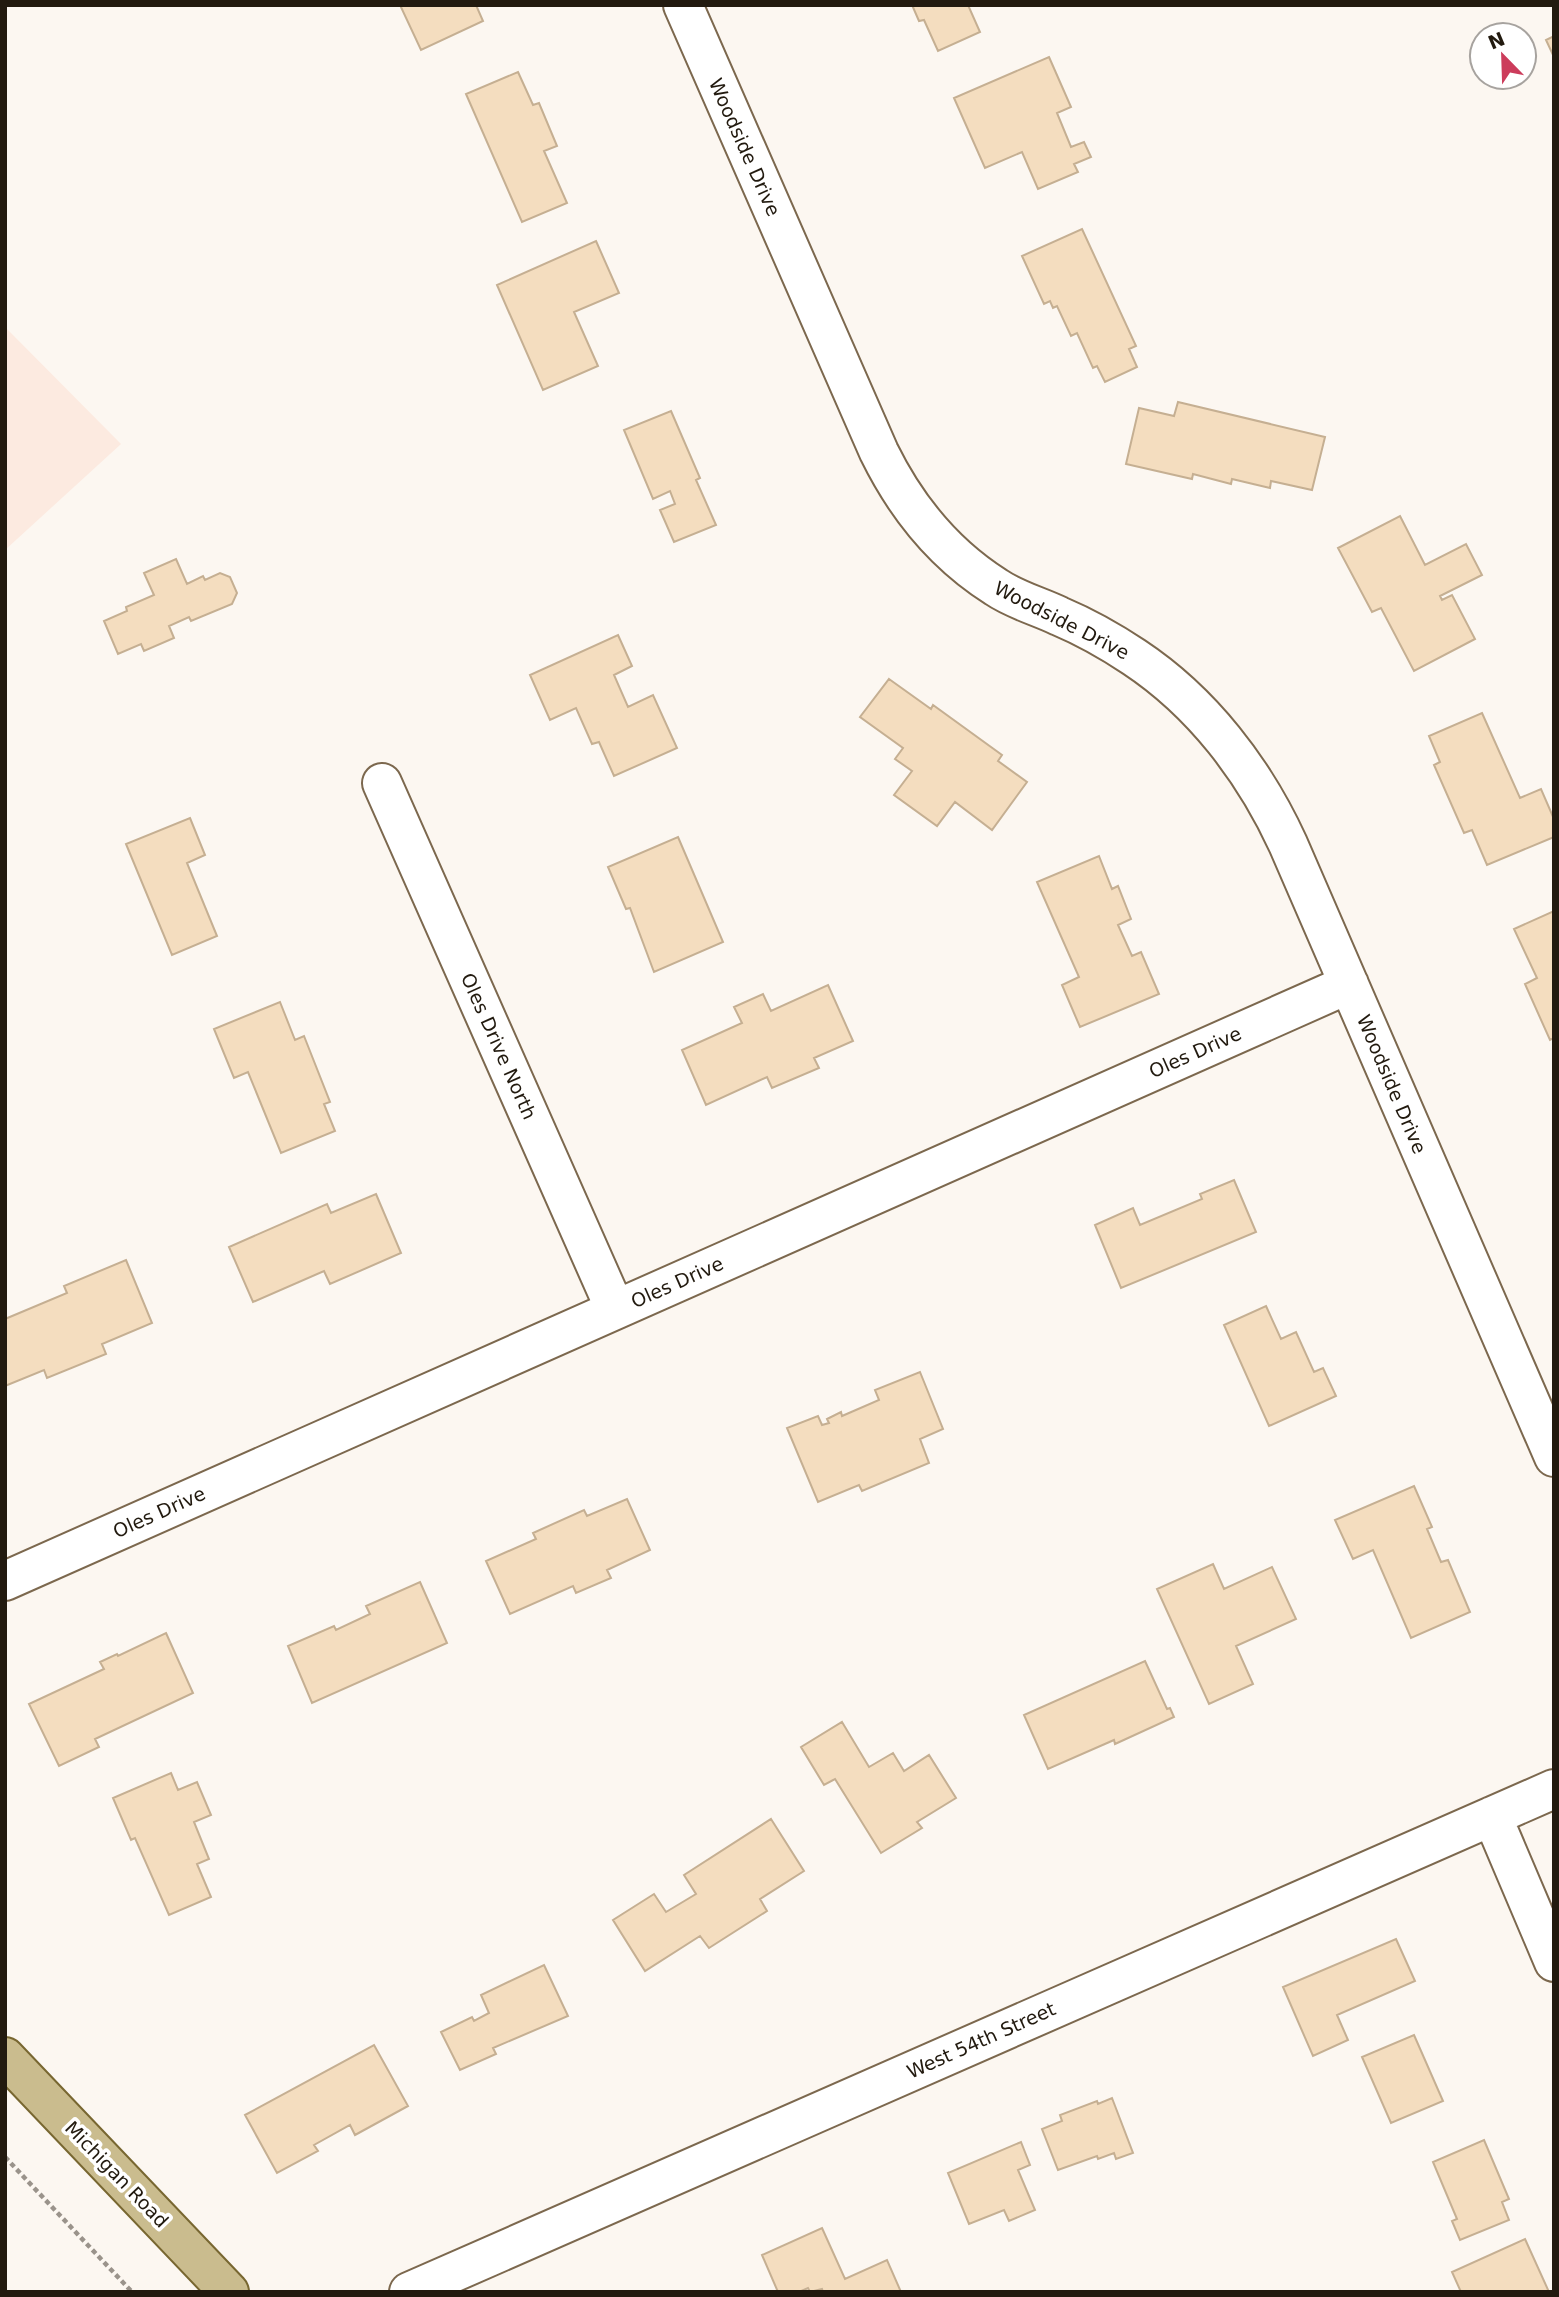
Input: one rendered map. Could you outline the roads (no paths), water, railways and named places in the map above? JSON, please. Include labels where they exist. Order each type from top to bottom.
[{"type":"main road","name":"Michigan Road","points":[[5,2057],[229,2292]]},
{"type":"street","name":"Woodside Drive","points":[[683,5],[878,452],[905,499],[926,527],[952,554],[996,587],[1091,631],[1136,658],[1188,701],[1234,752],[1272,811],[1554,1457]]},
{"type":"street","name":"Oles Drive North","points":[[382,783],[615,1309]]},
{"type":"street","name":"Oles Drive","points":[[5,1581],[1349,984]]},
{"type":"street","name":"West 54th Street","points":[[409,2292],[1554,1789]]},
{"type":"street","points":[[1492,1816],[1554,1962]]}]
